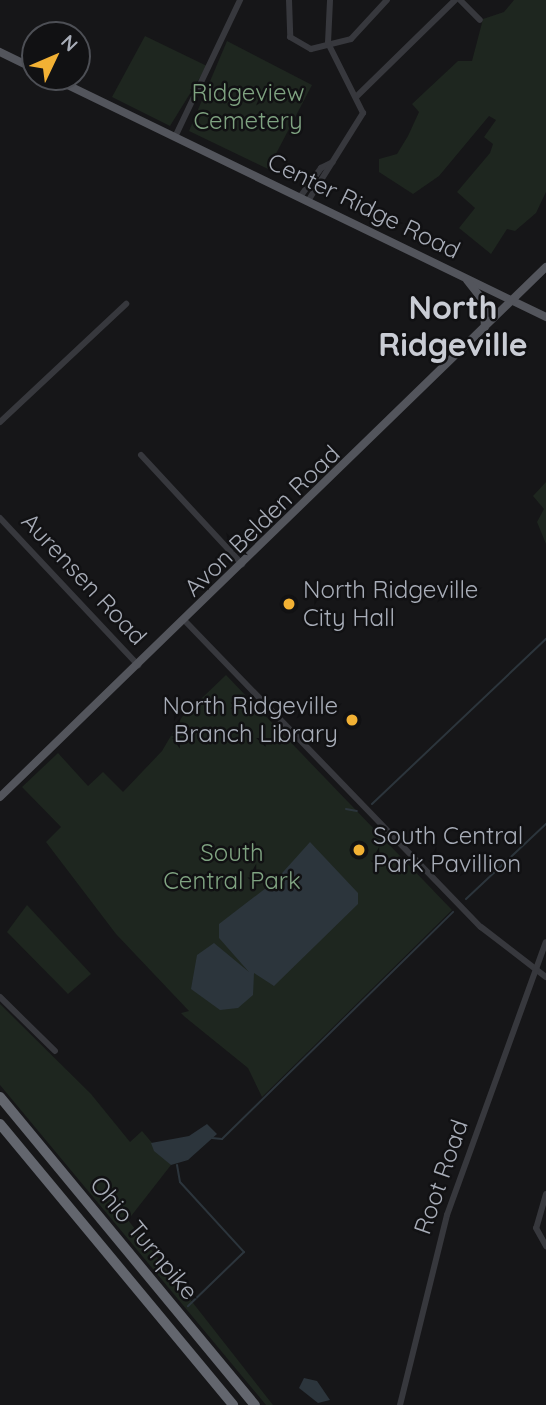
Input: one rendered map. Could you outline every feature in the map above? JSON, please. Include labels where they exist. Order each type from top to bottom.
[{"type":"highway","name":"Ohio Turnpike","points":[[0,1097],[255,1405]]},
{"type":"highway","name":"Ohio Turnpike","points":[[0,1124],[233,1405]]},
{"type":"main road","points":[[0,52],[21,62]]},
{"type":"main road","name":"Center Ridge Road","points":[[80,91],[546,317]]},
{"type":"main road","name":"Avon Belden Road","points":[[0,797],[186,622],[546,267]]},
{"type":"main road","points":[[462,275],[484,302],[485,328]]},
{"type":"street","points":[[175,136],[240,0]]},
{"type":"street","points":[[289,0],[290,37],[303,48],[329,46],[368,26],[387,0]]},
{"type":"street","points":[[304,199],[335,161],[360,122],[356,97],[329,46],[330,0]]},
{"type":"street","points":[[356,97],[457,0],[480,20]]},
{"type":"street","points":[[0,422],[126,303]]},
{"type":"street","points":[[141,455],[243,566]]},
{"type":"street","name":"Aurensen Road","points":[[0,518],[140,666]]},
{"type":"street","points":[[186,622],[481,927],[546,976]]},
{"type":"street","name":"Root Road","points":[[400,1405],[447,1215],[534,965],[546,942]]},
{"type":"street","points":[[0,997],[55,1051]]},
{"type":"street","points":[[546,1194],[536,1228],[546,1246]]},
{"type":"green space","points":[[514,0],[546,0],[546,192],[536,213],[515,231],[507,229],[491,254],[459,228],[475,208],[457,192],[490,153],[493,144],[484,137],[496,120],[489,116],[439,176],[413,194],[379,172],[379,159],[397,154],[408,136],[419,112],[412,104],[458,61],[472,61],[483,19],[504,12]]},
{"type":"green space","points":[[145,36],[207,66],[170,126],[112,97]]},
{"type":"green space","name":"Ridgeview Cemetery","points":[[227,41],[312,85],[268,169],[189,131]]},
{"type":"green space","points":[[546,482],[546,544],[537,522],[544,509],[533,496]]},
{"type":"green space","name":"South Central Park","points":[[226,675],[452,910],[262,1097],[248,1068],[181,1013],[189,1011],[116,934],[46,842],[61,827],[22,787],[58,753],[88,786],[103,772],[123,792],[162,751],[182,717]]},
{"type":"green space","points":[[27,905],[91,974],[68,994],[7,932]]},
{"type":"green space","points":[[0,1004],[91,1094],[130,1142],[142,1131],[171,1165],[128,1220],[273,1405],[266,1405],[0,1085]]},
{"type":"shaded area","points":[[310,842],[358,893],[358,904],[274,986],[254,973],[253,995],[238,1008],[220,1010],[191,989],[197,955],[214,943],[249,972],[219,938],[219,924],[275,881]]},
{"type":"shaded area","points":[[207,1124],[217,1134],[188,1160],[171,1165],[154,1151],[151,1143],[189,1136]]},
{"type":"shaded area","points":[[304,1378],[317,1381],[330,1400],[318,1403],[299,1388]]},
{"type":"waterway","points":[[372,804],[546,639]]},
{"type":"waterway","points":[[346,809],[357,811]]},
{"type":"waterway","points":[[466,899],[546,824]]},
{"type":"waterway","points":[[212,1138],[222,1139],[453,912]]},
{"type":"waterway","points":[[177,1165],[180,1182],[244,1252],[188,1306]]},
{"type":"place","name":"North Ridgeville City Hall","points":[[289,604]]},
{"type":"place","name":"North Ridgeville Branch Library","points":[[352,720]]},
{"type":"place","name":"South Central Park Pavillion","points":[[359,850]]},
{"type":"district","name":"North Ridgeville","points":[[453,326]]}]
